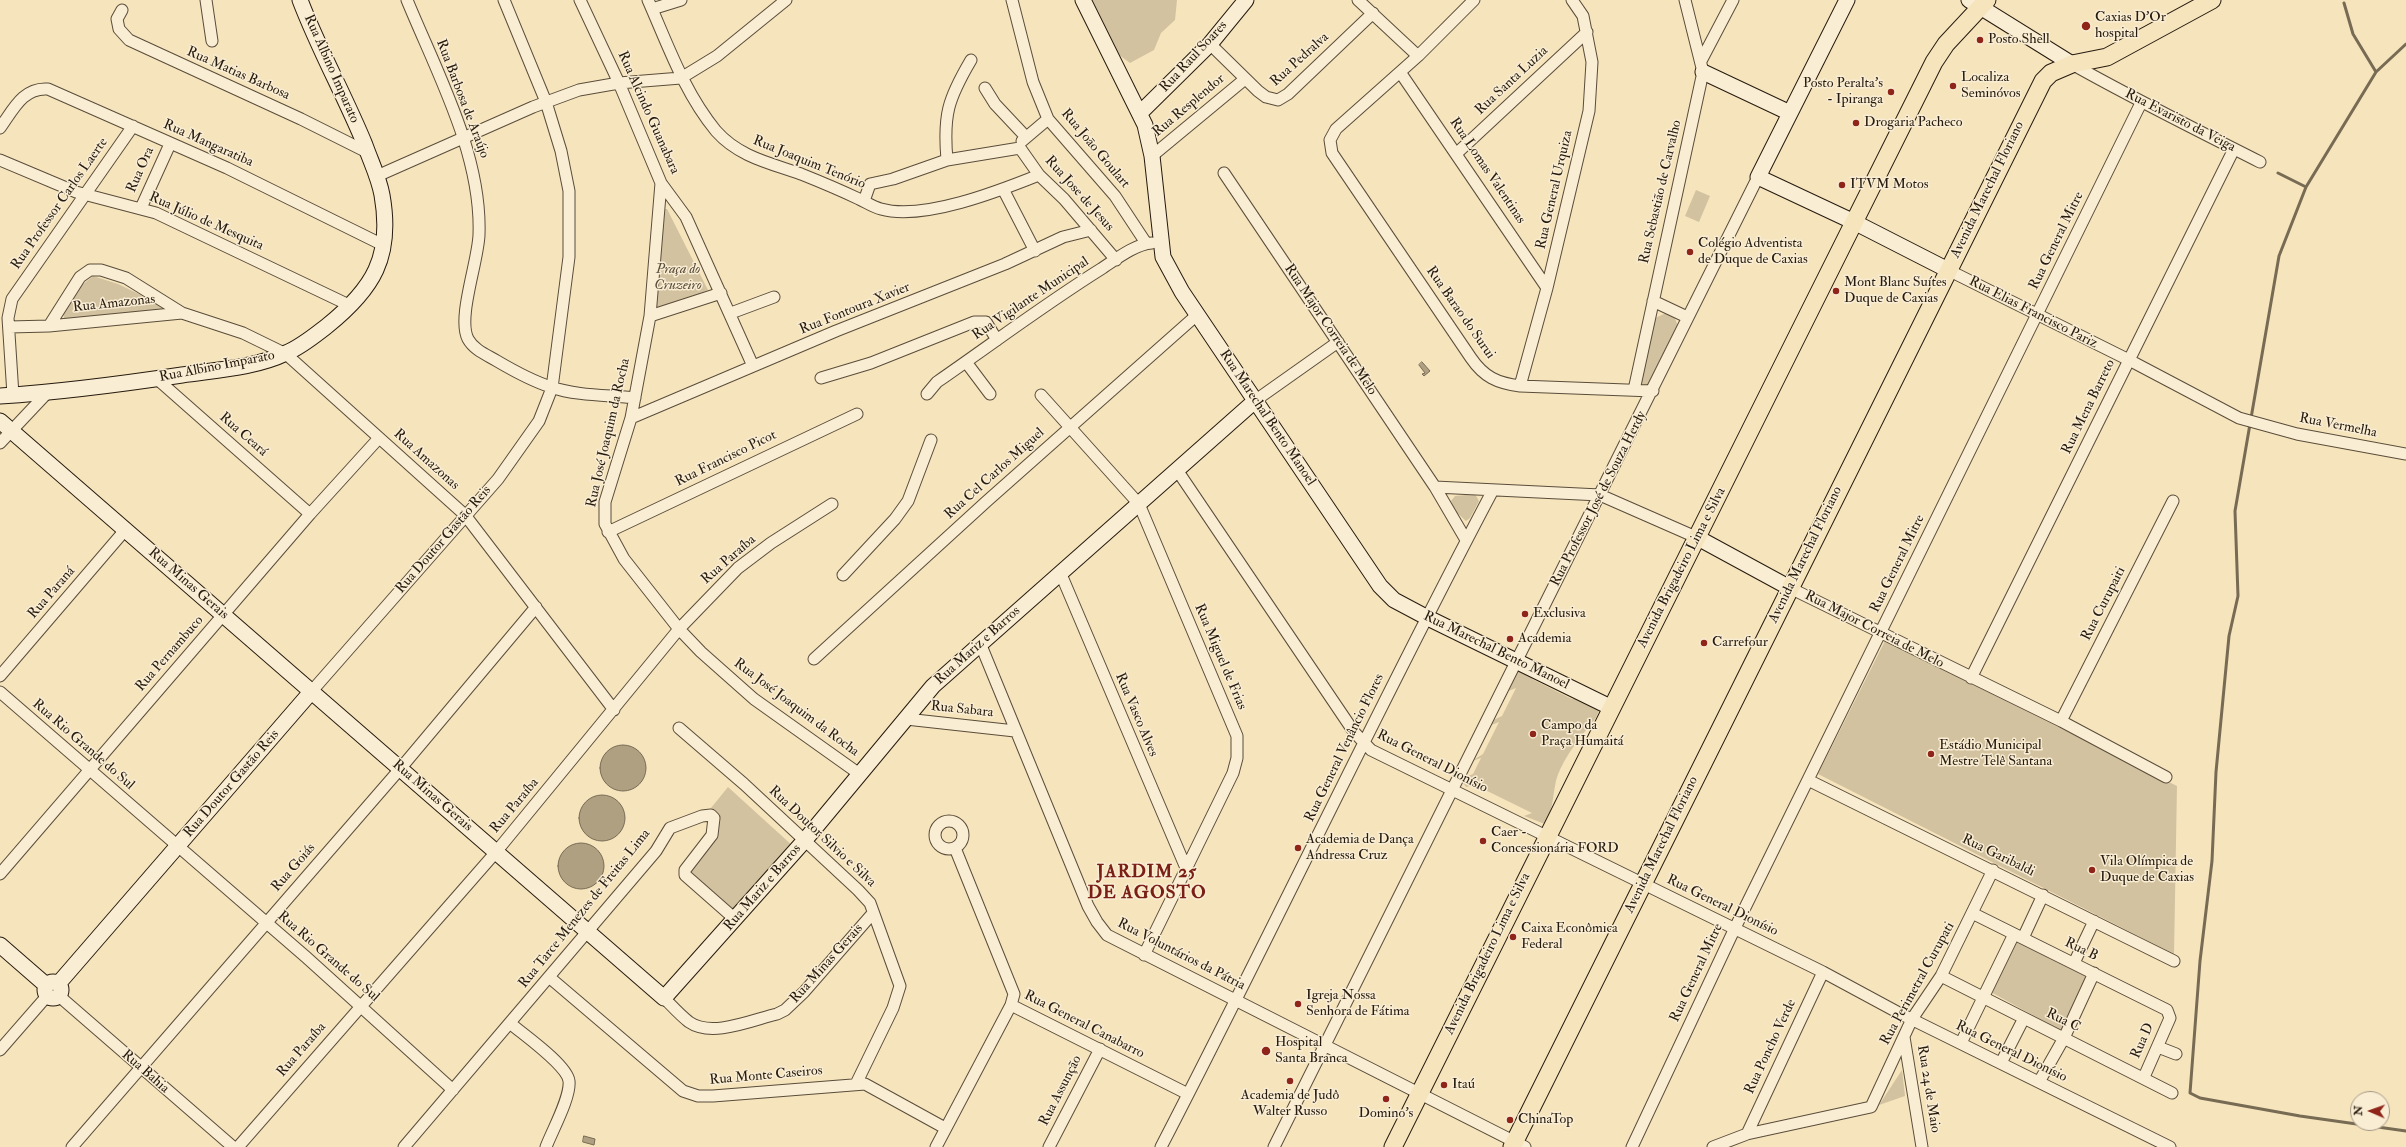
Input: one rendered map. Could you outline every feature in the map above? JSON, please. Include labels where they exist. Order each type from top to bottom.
[{"type":"main road","name":"Avenida Marechal Floriano","points":[[1518,1145],[1642,884],[2043,81],[2051,73],[2072,64],[2107,57],[2212,0]]},
{"type":"main road","name":"Avenida Brigadeiro Lima e Silva","points":[[1392,1147],[1514,900],[1548,836],[1698,538],[1938,55],[1978,2]]},
{"type":"street","points":[[206,0],[212,41]]},
{"type":"street","name":"Rua Albino Imparato","points":[[6,395],[48,392],[157,379],[234,366],[286,354],[311,338],[351,306],[367,288],[381,259],[383,245],[384,208],[377,176],[300,0]]},
{"type":"street","name":"Rua Barbosa de Araújo","points":[[407,0],[464,138],[473,173],[479,212],[479,235],[477,258],[464,320],[465,331],[469,340],[481,352],[524,376],[552,388],[635,398]]},
{"type":"street","name":"Rua Doutor Gastão Reis","points":[[0,1050],[498,479],[532,432],[544,409],[552,388],[569,257],[570,217],[566,170],[546,102],[504,0]]},
{"type":"street","name":"Rua Alcindo Guanabara","points":[[580,0],[619,83],[661,183],[686,217],[731,313],[753,366]]},
{"type":"street","points":[[650,4],[682,0]]},
{"type":"street","points":[[377,176],[546,102],[579,90],[619,83],[681,78],[717,56],[786,0]]},
{"type":"street","name":"Rua Joāo Goulart","points":[[1011,0],[1033,82],[1048,119],[1154,243]]},
{"type":"street","name":"Rua Marechal Bento Manoel","points":[[1083,0],[1140,113],[1148,134],[1152,156],[1154,243],[1198,314],[1380,586],[1394,600],[1426,617],[1612,708]]},
{"type":"street","name":"Rua Raul Soares","points":[[1140,113],[1210,44],[1246,0]]},
{"type":"street","points":[[1358,0],[1418,56]]},
{"type":"street","points":[[1400,72],[1474,0]]},
{"type":"street","name":"Rua General Urquiza","points":[[1520,386],[1547,288],[1589,111],[1592,62],[1583,16],[1572,0]]},
{"type":"street","name":"Rua Sebastião de Carvalho","points":[[1634,390],[1702,67],[1685,0]]},
{"type":"street","points":[[1733,0],[1702,67],[1790,113]]},
{"type":"street","name":"Rua Professor José de Souza Herdy","points":[[1274,1147],[1653,391],[1687,317],[1847,0]]},
{"type":"street","name":"Rua Evaristo da Veiga","points":[[1978,2],[2072,64],[2141,103],[2191,125],[2260,162]]},
{"type":"street","name":"Rua Joaquim Tenório","points":[[650,4],[681,78],[716,130],[733,147],[760,161],[830,185],[880,209],[913,211],[954,204],[1003,189],[1039,175]]},
{"type":"street","name":"Rua Matias Barbosa","points":[[122,10],[116,20],[119,29],[129,40],[301,119],[367,152]]},
{"type":"street","name":"Rua Pedralva","points":[[1210,44],[1245,79],[1266,97],[1272,100],[1282,99],[1373,13]]},
{"type":"street","name":"Rua Santa Luzia","points":[[1457,153],[1587,32]]},
{"type":"street","points":[[2101,80],[2099,72],[2107,57]]},
{"type":"street","points":[[947,160],[945,136],[950,100],[971,60]]},
{"type":"street","name":"Rua Lomas Valentinas","points":[[1400,72],[1457,153],[1547,288]]},
{"type":"street","name":"Rua Barao do Surui","points":[[1400,72],[1342,122],[1332,134],[1330,140],[1332,153],[1480,371],[1490,379],[1503,384],[1520,386],[1653,391]]},
{"type":"street","name":"Rua Resplendor","points":[[1152,156],[1245,79]]},
{"type":"street","points":[[985,88],[995,104],[1026,137]]},
{"type":"street","name":"Rua Mangaratiba","points":[[0,128],[20,101],[31,90],[48,89],[266,186],[383,245]]},
{"type":"street","name":"Rua General Mitre","points":[[1632,1147],[1734,930],[2141,103]]},
{"type":"street","points":[[864,201],[870,184],[893,179],[947,160],[1020,148],[1022,139],[1048,119]]},
{"type":"street","name":"Rua Professor Carlos Laerte","points":[[6,395],[9,307],[18,288],[133,126]]},
{"type":"street","name":"Rua Ora","points":[[140,208],[170,144]]},
{"type":"street","name":"Rua Jose de Jesus","points":[[1020,148],[1039,175],[1064,199],[1116,260]]},
{"type":"street","name":"Rua Mena Barreto","points":[[1971,678],[2234,149]]},
{"type":"street","name":"Rua Júlio de Mesquita","points":[[0,160],[85,195],[140,208],[171,220],[351,306]]},
{"type":"street","name":"Rua Major Correia de Melo","points":[[1224,173],[1435,487],[1466,540]]},
{"type":"street","name":"Rua Elias Francisco Pariz","points":[[1758,177],[1854,222],[2129,360],[2239,418],[2266,426]]},
{"type":"street","name":"Rua José Joaquim da Rocha","points":[[661,183],[650,316],[631,418],[605,502],[604,516],[608,532],[624,559],[679,629],[740,688],[858,773]]},
{"type":"street","points":[[1003,189],[1035,251]]},
{"type":"street","name":"Rua Fontoura Xavier","points":[[631,418],[753,366],[1035,251],[1063,237],[1091,230]]},
{"type":"street","name":"Rua Vigilante Municipal","points":[[927,394],[937,382],[997,340],[1025,318],[1116,260],[1154,243]]},
{"type":"street","name":"Rua Amazonas","points":[[49,326],[80,277],[90,270],[107,271],[126,278],[182,313],[243,333],[286,354],[466,515],[614,710]]},
{"type":"street","points":[[650,316],[721,293]]},
{"type":"street","points":[[731,313],[774,298]]},
{"type":"street","points":[[1653,301],[1687,317]]},
{"type":"street","name":"Rua Amazonas","points":[[9,327],[49,326],[182,313]]},
{"type":"street","name":"Rua Cel Carlos Miguel","points":[[814,659],[1070,427],[1198,314]]},
{"type":"street","points":[[821,378],[878,361],[974,322],[986,322],[997,340]]},
{"type":"street","name":"Rua Mariz e Barros","points":[[664,998],[804,840],[858,773],[933,686],[1256,400],[1338,342]]},
{"type":"street","points":[[966,362],[990,394]]},
{"type":"street","name":"Rua Ceará","points":[[157,379],[310,514]]},
{"type":"street","points":[[0,443],[6,425],[48,392]]},
{"type":"street","name":"Rua Miguel de Frias","points":[[1041,395],[1139,504],[1231,721],[1238,748],[1233,773],[1144,955]]},
{"type":"street","name":"Rua Francisco Picot","points":[[608,532],[856,414]]},
{"type":"street","name":"Rua Minas Gerais","points":[[6,425],[311,692],[588,930],[689,1022],[704,1028],[729,1026],[777,1014],[793,1003],[873,913]]},
{"type":"street","name":"Rua Vermelha","points":[[2266,426],[2297,434],[2406,454]]},
{"type":"street","name":"Rua Pernambuco","points":[[0,874],[310,514],[380,438]]},
{"type":"street","points":[[843,575],[895,519],[908,501],[931,440]]},
{"type":"street","name":"Rua General Dionísio","points":[[1177,470],[1363,744],[1380,755],[1548,836],[1734,930],[1823,972],[1912,1019],[2170,1147]]},
{"type":"street","name":"Rua Major Correia de Melo","points":[[1435,487],[1600,496],[1698,538],[1790,588],[2060,721],[2166,777]]},
{"type":"street","name":"Rua General Venâncio Flores","points":[[1161,1147],[1237,1002],[1426,617],[1493,490]]},
{"type":"street","name":"Rua Curupaiti","points":[[2060,721],[2173,501]]},
{"type":"street","name":"Rua Paraíba","points":[[238,1147],[496,852],[679,629],[738,568],[771,543],[832,504]]},
{"type":"street","name":"Rua Paraná","points":[[0,676],[126,530]]},
{"type":"street","name":"Rua Vasco Alves","points":[[1060,572],[1186,868]]},
{"type":"street","name":"Rua Goiás","points":[[72,1147],[400,769],[536,607]]},
{"type":"street","name":"Rua Voluntários da Pátria","points":[[980,643],[1015,731],[1096,922],[1107,935],[1237,1002],[1326,1045],[1518,1145]]},
{"type":"street","name":"Rua Rio Grande do Sul","points":[[0,692],[361,1005],[453,1090]]},
{"type":"street","name":"Rua Sabara","points":[[906,719],[1015,731]]},
{"type":"street","name":"Rua Doutor Silvio e Silva","points":[[679,728],[865,897],[873,913],[900,986],[895,1005],[856,1084]]},
{"type":"street","name":"Rua Garibaldi","points":[[1808,780],[1993,870],[2174,961]]},
{"type":"street","name":"Rua Tarce Menezes de Freitas Lima","points":[[404,1147],[511,1024],[588,930],[656,851],[670,828],[707,815],[714,818],[714,831],[686,870],[685,875],[735,919]]},
{"type":"street","name":"Rua General Canabarro","points":[[955,848],[1012,986],[1014,994],[1011,1005],[1188,1094]]},
{"type":"street","name":"Rua Perimetral Curupati","points":[[1747,1134],[1867,1110],[1873,1104],[1912,1019],[1941,976],[1993,870]]},
{"type":"street","points":[[1960,1043],[1982,998],[2043,895]]},
{"type":"street","name":"Rua B","points":[[1972,914],[2167,1010],[2170,1018]]},
{"type":"street","points":[[2074,963],[2094,921]]},
{"type":"street","name":"Rua Bahia","points":[[0,945],[53,990],[139,1068],[232,1147]]},
{"type":"street","name":"Rua Poncho Verde","points":[[1747,1134],[1823,972]]},
{"type":"street","points":[[2039,1082],[2064,1038],[2094,973]]},
{"type":"street","name":"Rua C","points":[[1941,976],[1982,998],[2144,1077],[2172,1093]]},
{"type":"street","name":"Rua Monte Caseiros","points":[[550,977],[676,1086],[691,1094],[713,1096],[856,1084],[873,1087],[945,1128]]},
{"type":"street","points":[[936,1147],[1011,1005]]},
{"type":"street","points":[[2001,1063],[2024,1018]]},
{"type":"street","name":"Rua D","points":[[2144,1077],[2170,1018]]},
{"type":"street","points":[[511,1024],[559,1065],[568,1076],[569,1088],[546,1147]]},
{"type":"street","name":"Rua 24 de Maio","points":[[1904,1037],[1922,1147]]},
{"type":"street","points":[[2158,1047],[2176,1054]]},
{"type":"street","name":"Rua Assunção","points":[[1049,1147],[1100,1049]]},
{"type":"street","points":[[1713,1147],[1747,1134]]},
{"type":"green space","points":[[1089,0],[1177,0],[1175,20],[1161,33],[1154,50],[1130,63],[1115,52]]},
{"type":"green space","points":[[1696,190],[1710,196],[1699,222],[1685,216]]},
{"type":"green space","name":"Praça do Cruzeiro","points":[[663,209],[667,209],[708,290],[654,313]]},
{"type":"green space","points":[[93,276],[118,284],[166,307],[163,310],[65,321],[63,314],[77,289]]},
{"type":"green space","points":[[1666,313],[1674,316],[1678,326],[1649,385],[1641,385],[1653,319]]},
{"type":"green space","points":[[1475,494],[1479,501],[1470,518],[1466,521],[1454,510],[1451,501],[1455,496]]},
{"type":"green space","name":"Vila Olímpica de Duque de Caxias","points":[[1885,641],[2177,786],[2174,954],[1818,774]]},
{"type":"green space","points":[[1520,667],[1538,676],[1532,679],[1572,699],[1580,696],[1600,707],[1596,717],[1580,737],[1560,769],[1556,780],[1551,809],[1545,824],[1524,816],[1532,813],[1475,785],[1466,787],[1462,781],[1463,778],[1473,774],[1481,758],[1472,761],[1483,754],[1499,722],[1489,726],[1491,721],[1502,716],[1516,688],[1506,692]]},
{"type":"green space","points":[[728,787],[794,847],[736,913],[687,874],[717,832],[719,822],[711,808]]},
{"type":"green space","points":[[2014,940],[2088,975],[2063,1032],[1989,991]]},
{"type":"green space","points":[[1902,1070],[1905,1096],[1879,1105]]},
{"type":"shaded area","points":[[1422,362],[1430,371],[1424,376],[1422,374],[1425,373],[1419,365]]},
{"type":"shaded area","points":[[618,745],[628,745],[636,749],[642,755],[646,763],[646,773],[642,781],[636,787],[628,791],[618,791],[610,787],[604,781],[600,773],[600,763],[604,755],[610,749]]},
{"type":"shaded area","points":[[597,795],[607,795],[615,799],[621,805],[625,813],[625,823],[621,831],[615,837],[607,841],[597,841],[589,837],[583,831],[579,823],[579,813],[583,805],[589,799]]},
{"type":"shaded area","points":[[576,843],[586,843],[594,847],[600,853],[604,861],[604,871],[600,879],[594,885],[586,889],[576,889],[568,885],[562,879],[558,871],[558,861],[562,853],[568,847]]},
{"type":"shaded area","points":[[584,1136],[595,1139],[594,1145],[583,1142]]},
{"type":"waterway","points":[[2344,3],[2353,34],[2376,72]]},
{"type":"waterway","points":[[2406,44],[2376,72],[2306,187],[2279,256],[2235,511],[2238,596],[2229,636],[2216,772],[2212,861],[2200,961],[2190,1093],[2200,1098],[2300,1116],[2406,1131]]},
{"type":"waterway","points":[[2278,173],[2306,187]]},
{"type":"place","name":"Caxias D'Or hospital","points":[[2086,26]]},
{"type":"place","name":"Posto Shell","points":[[1980,40]]},
{"type":"place","name":"Localiza Seminóvos","points":[[1953,86]]},
{"type":"place","name":"Posto Peralta's - Ipiranga","points":[[1891,92]]},
{"type":"place","name":"Drogaria Pacheco","points":[[1856,123]]},
{"type":"place","name":"ITVM Motos","points":[[1842,185]]},
{"type":"place","name":"Colégio Adventista de Duque de Caxias","points":[[1690,252]]},
{"type":"place","name":"Mont Blanc Suítes Duque de Caxias","points":[[1836,291]]},
{"type":"place","name":"Exclusiva","points":[[1525,614]]},
{"type":"place","name":"Academia","points":[[1510,639]]},
{"type":"place","name":"Carrefour","points":[[1704,643]]},
{"type":"place","name":"Campo da Praça Humaitá","points":[[1533,734]]},
{"type":"place","name":"Estádio Municipal Mestre Telê Santana","points":[[1931,754]]},
{"type":"place","name":"Caer - Concessionária FORD","points":[[1483,841]]},
{"type":"place","name":"Academia de Dança Andressa Cruz","points":[[1298,848]]},
{"type":"place","name":"Vila Olímpica de Duque de Caxias","points":[[2092,870]]},
{"type":"place","name":"Caixa Econômica Federal","points":[[1513,937]]},
{"type":"place","name":"Igreja Nossa Senhora de Fátima","points":[[1298,1004]]},
{"type":"place","name":"Hospital Santa Branca","points":[[1266,1051]]},
{"type":"place","name":"Academia de Judô Walter Russo","points":[[1290,1081]]},
{"type":"place","name":"Itaú","points":[[1444,1085]]},
{"type":"place","name":"Domino's","points":[[1386,1099]]},
{"type":"place","name":"ChinaTop","points":[[1510,1120]]},
{"type":"district","name":"JARDIM 25 DE AGOSTO","points":[[1147,883]]}]
